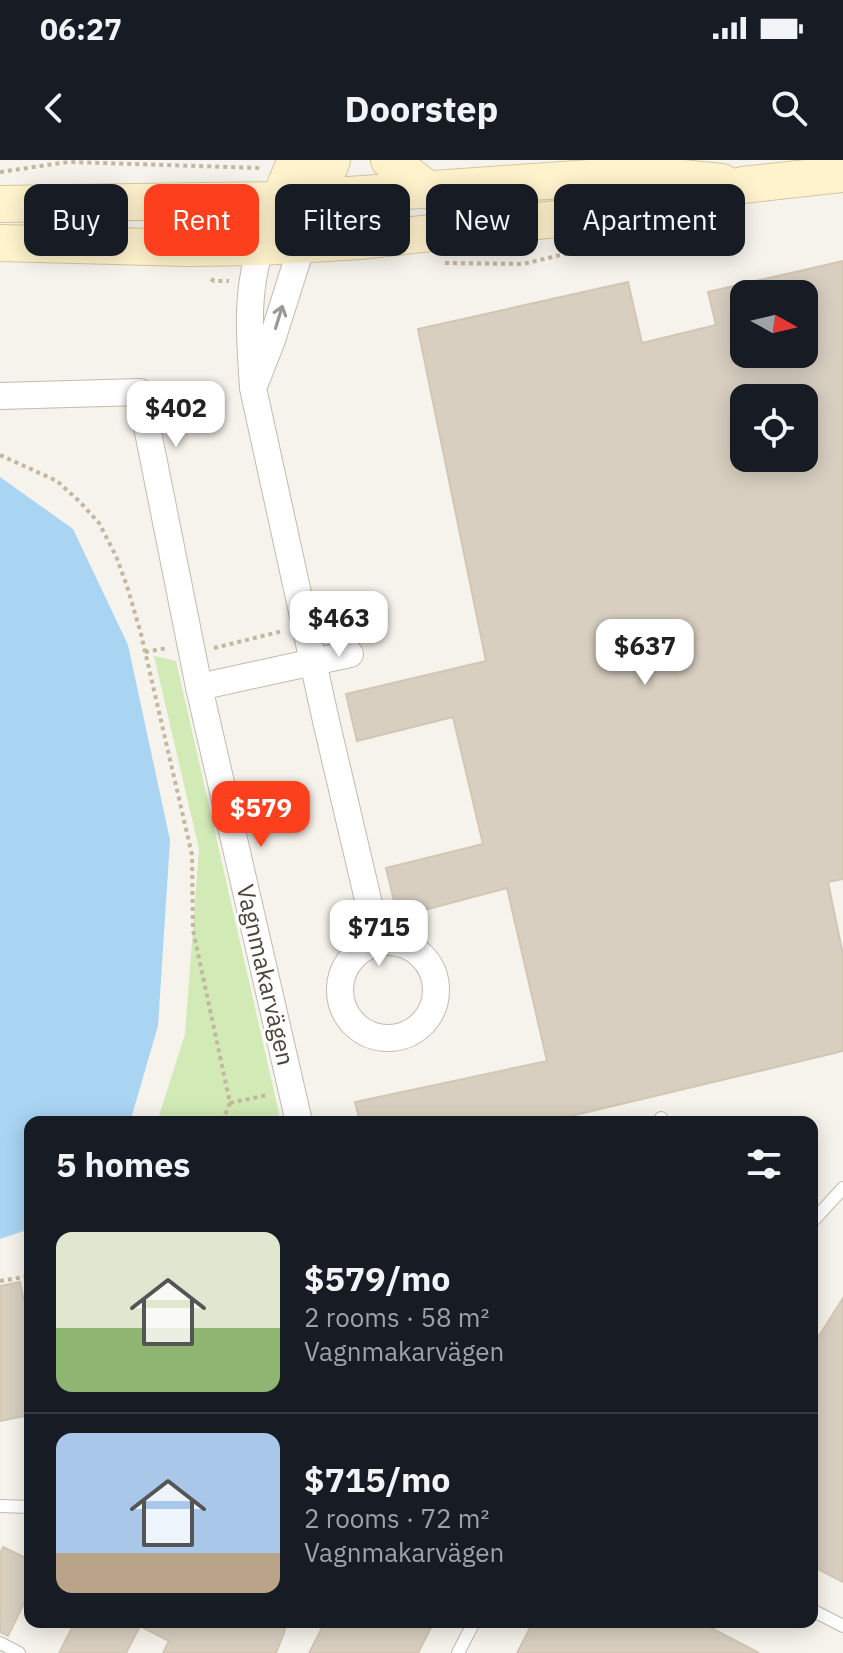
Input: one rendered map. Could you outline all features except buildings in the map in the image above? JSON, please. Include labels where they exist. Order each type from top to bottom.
[{"type":"main road","points":[[323,184],[332,160]]},
{"type":"main road","points":[[389,160],[426,188]]},
{"type":"main road","points":[[745,185],[843,174]]},
{"type":"main road","points":[[0,204],[205,202],[289,176]]},
{"type":"main road","points":[[261,247],[289,176]]},
{"type":"main road","points":[[510,184],[590,178],[672,177],[734,184]]},
{"type":"main road","points":[[410,235],[554,219]]},
{"type":"main road","points":[[0,243],[188,248],[275,246]]},
{"type":"street","points":[[261,247],[251,280],[253,388],[378,942]]},
{"type":"street","points":[[253,388],[299,256]]},
{"type":"street","name":"Vagnmakarvägen","points":[[0,396],[140,392],[199,687],[298,1116]]},
{"type":"street","points":[[199,687],[350,654]]},
{"type":"lane","points":[[818,1215],[843,1188]]},
{"type":"lane","points":[[0,1506],[24,1507]]},
{"type":"lane","points":[[818,1613],[843,1626]]},
{"type":"lane","points":[[458,1653],[471,1628]]},
{"type":"lane","points":[[0,1643],[19,1653]]},
{"type":"path","points":[[0,172],[68,162],[289,176]]},
{"type":"path","points":[[0,455],[57,481],[79,501],[99,523],[127,586],[192,855],[193,930],[230,1103],[225,1116]]},
{"type":"path","points":[[145,652],[173,648],[177,657],[306,626]]},
{"type":"path","points":[[0,1281],[24,1277]]},
{"type":"green space","points":[[154,656],[176,661],[280,1116],[159,1116],[185,1034],[199,849]]},
{"type":"water","points":[[0,477],[73,529],[128,645],[170,840],[158,1026],[132,1116],[24,1116],[24,1231],[0,1239]]}]
